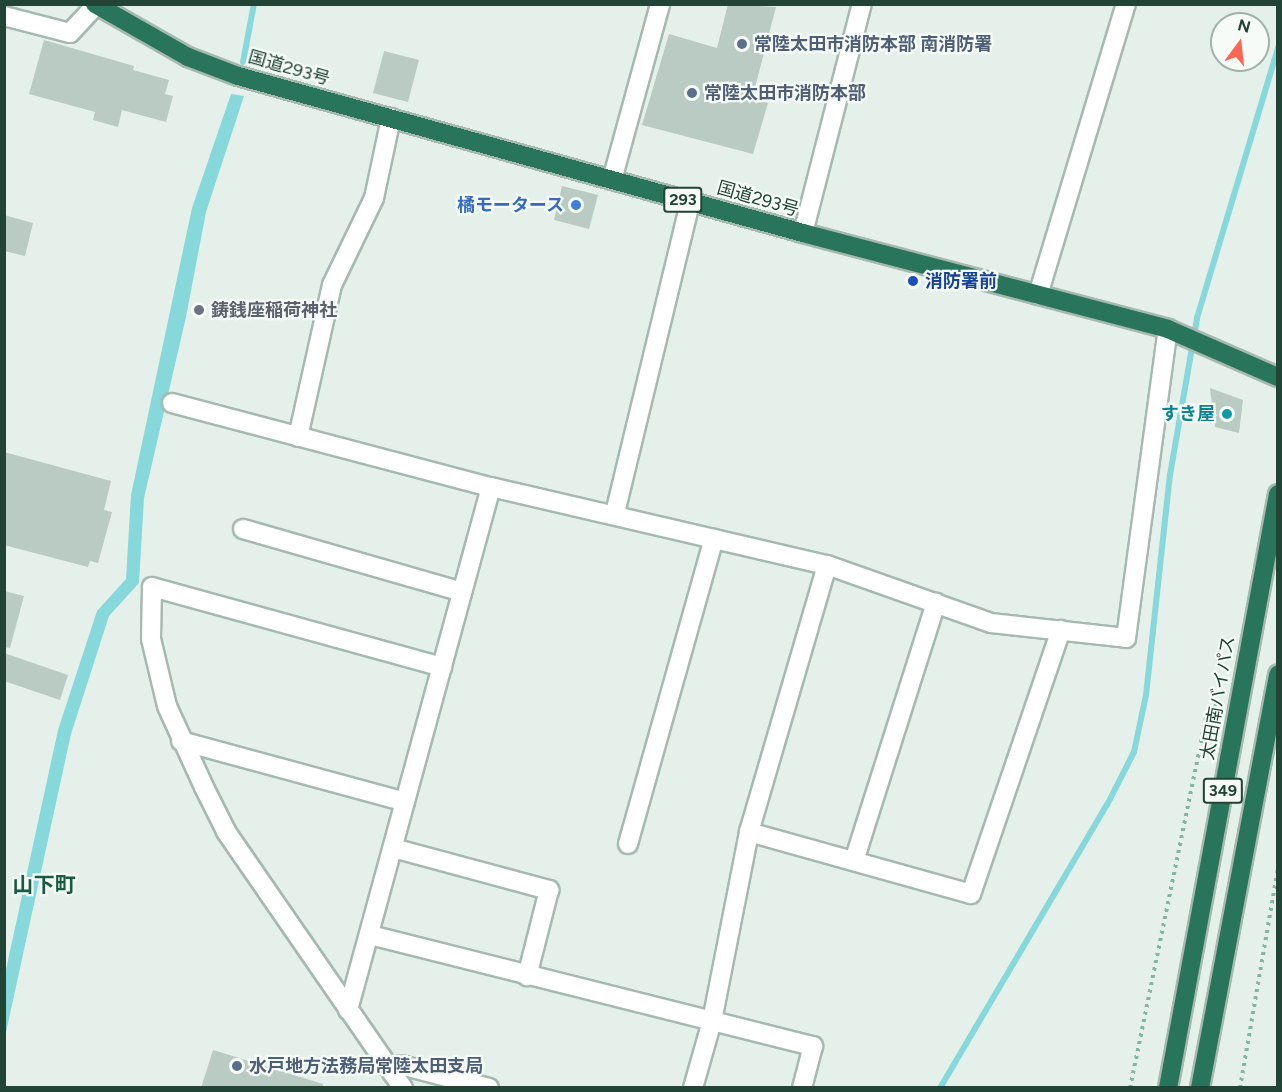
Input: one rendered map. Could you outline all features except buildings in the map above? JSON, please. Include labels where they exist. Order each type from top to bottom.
[{"type":"highway","name":"国道293号","points":[[95,5],[188,57],[238,76],[803,233],[1168,330],[1278,377]]},
{"type":"highway","name":"太田南バイパス","points":[[1168,1088],[1278,494]]},
{"type":"highway","name":"349","points":[[1200,1088],[1278,674]]},
{"type":"street","points":[[612,180],[660,4]]},
{"type":"street","points":[[803,233],[862,4]]},
{"type":"street","points":[[1038,295],[1126,4]]},
{"type":"street","points":[[4,16],[70,33],[95,5]]},
{"type":"street","points":[[298,437],[332,285],[374,198],[391,118]]},
{"type":"street","points":[[615,513],[690,202]]},
{"type":"street","points":[[172,403],[490,487],[615,513],[827,565],[991,623],[1126,638],[1168,330]]},
{"type":"street","points":[[348,1010],[490,487]]},
{"type":"street","points":[[243,529],[462,592]]},
{"type":"street","points":[[628,844],[714,539]]},
{"type":"street","points":[[693,1088],[712,1021],[749,832],[827,565]]},
{"type":"street","points":[[398,1081],[226,831],[181,741],[167,706],[151,639],[152,587],[442,667]]},
{"type":"street","points":[[854,861],[936,603]]},
{"type":"street","points":[[749,832],[971,894],[1061,630]]},
{"type":"street","points":[[181,741],[405,802]]},
{"type":"street","points":[[393,848],[549,890],[527,976]]},
{"type":"street","points":[[369,935],[813,1046],[802,1088]]},
{"type":"street","points":[[398,1081],[401,1065],[489,1088]]},
{"type":"path","points":[[1131,1088],[1206,717],[1214,704],[1238,706]]},
{"type":"path","points":[[1240,1088],[1278,868]]},
{"type":"water","points":[[231,94],[244,96],[206,212],[186,317],[144,498],[139,583],[109,616],[71,734],[5,1037],[5,974],[58,730],[97,611],[126,579],[131,495],[192,208]]},
{"type":"waterway","points":[[243,62],[254,4]]},
{"type":"waterway","points":[[940,1088],[1107,805],[1134,752],[1146,695],[1170,475],[1197,318],[1278,48]]},
{"type":"place","name":"常陸太田市消防本部 南消防署","points":[[742,44]]},
{"type":"place","name":"常陸太田市消防本部","points":[[692,93]]},
{"type":"place","name":"橘モータース","points":[[576,205]]},
{"type":"place","name":"消防署前","points":[[913,281]]},
{"type":"place","name":"鋳銭座稲荷神社","points":[[199,310]]},
{"type":"place","name":"すき屋","points":[[1227,414]]},
{"type":"place","name":"水戸地方法務局常陸太田支局","points":[[237,1066]]},
{"type":"district","name":"山下町","points":[[44,885]]}]
